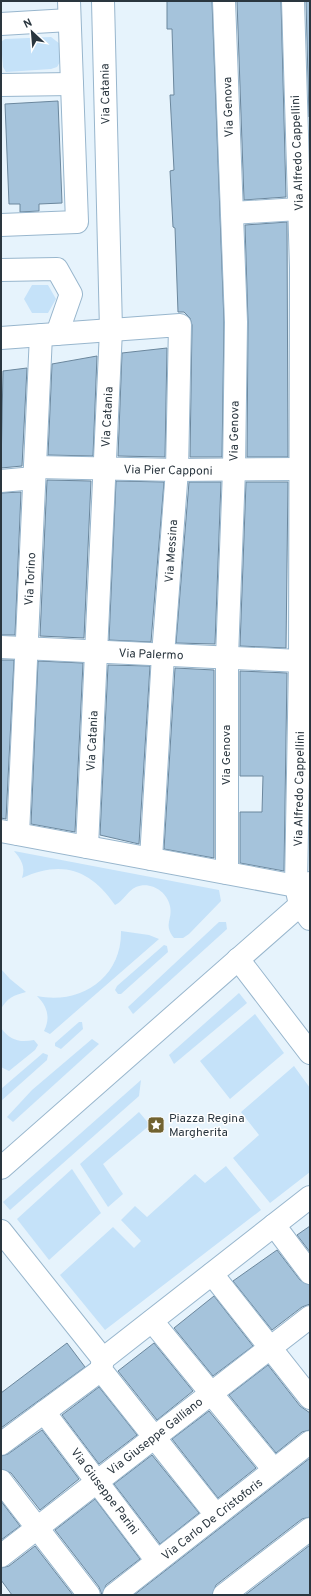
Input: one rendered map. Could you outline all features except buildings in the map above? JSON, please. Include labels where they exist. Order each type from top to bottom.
[{"type":"street","name":"Via Catania","points":[[87,840],[111,330],[103,1]]},
{"type":"street","name":"Via Genova","points":[[224,1],[236,322],[234,470],[227,657],[227,867]]},
{"type":"street","name":"Via Alfredo Cappellini","points":[[293,1],[302,69],[303,204],[306,267],[300,469],[305,562],[300,661],[304,785],[305,897]]},
{"type":"street","points":[[1,24],[69,11],[77,222],[1,225]]},
{"type":"street","points":[[1,85],[72,84]]},
{"type":"street","points":[[232,213],[303,204]]},
{"type":"street","name":"Via Torino","points":[[1,270],[56,269],[71,294],[49,335],[35,472],[27,649],[13,829]]},
{"type":"street","name":"Via Messina","points":[[111,330],[180,325],[177,470],[163,655],[152,852]]},
{"type":"street","points":[[1,338],[111,330]]},
{"type":"street","name":"Via Pier Capponi","points":[[1,481],[35,472],[104,469],[300,469]]},
{"type":"street","name":"Via Palermo","points":[[1,647],[300,661]]},
{"type":"street","points":[[1,1168],[238,959],[305,897],[227,867],[87,840],[13,829]]},
{"type":"street","points":[[238,959],[310,1053]]},
{"type":"street","points":[[1,1444],[48,1416],[104,1369],[280,1233],[310,1197]]},
{"type":"street","points":[[1,1231],[154,1437],[216,1515]]},
{"type":"street","points":[[280,1233],[310,1273]]},
{"type":"street","points":[[218,1281],[310,1398]]},
{"type":"street","name":"Via Giuseppe Galliano","points":[[1,1556],[310,1317]]},
{"type":"street","points":[[158,1328],[274,1470]]},
{"type":"street","name":"Via Giuseppe Parini","points":[[48,1416],[157,1561]]},
{"type":"street","name":"Via Carlo De Cristoforis","points":[[114,1595],[310,1442]]},
{"type":"street","points":[[1,1481],[88,1595]]},
{"type":"street","points":[[224,1595],[310,1529]]},
{"type":"shaded area","points":[[51,37],[60,44],[60,62],[57,67],[51,69],[6,72],[3,67],[1,42],[5,39]]},
{"type":"shaded area","points":[[32,285],[48,285],[56,299],[48,313],[32,313],[24,299]]},
{"type":"shaded area","points":[[14,851],[219,890],[221,901],[189,934],[183,938],[174,938],[169,929],[171,911],[168,901],[162,892],[152,886],[141,885],[136,887],[115,905],[96,883],[74,871],[62,869],[50,870],[22,878],[22,863]]},
{"type":"shaded area","points":[[219,922],[226,922],[227,929],[133,1014],[128,1007]]},
{"type":"shaded area","points":[[121,931],[149,935],[159,939],[50,1034],[44,1031],[47,1021],[47,1012],[37,996],[53,998],[68,996],[83,992],[96,984],[106,975],[114,962],[119,948]]},
{"type":"shaded area","points":[[164,945],[167,946],[168,952],[121,994],[118,994],[115,990],[117,986]]},
{"type":"shaded area","points":[[1,969],[10,979],[26,992],[11,998],[1,1009]]},
{"type":"shaded area","points":[[239,993],[247,1003],[174,1064],[169,1055]]},
{"type":"shaded area","points":[[255,1014],[284,1053],[230,1099],[200,1061]]},
{"type":"shaded area","points":[[79,1022],[82,1022],[83,1029],[61,1049],[55,1046],[55,1043]]},
{"type":"shaded area","points":[[1,1028],[15,1040],[34,1040],[38,1045],[35,1050],[9,1071],[1,1067]]},
{"type":"shaded area","points":[[92,1039],[99,1044],[13,1122],[7,1117],[32,1090]]},
{"type":"shaded area","points":[[43,1053],[48,1055],[47,1060],[1,1101],[1,1089]]},
{"type":"shaded area","points":[[294,1066],[310,1088],[310,1172],[270,1203],[233,1158],[259,1135],[241,1112]]},
{"type":"shaded area","points":[[141,1080],[139,1096],[10,1210],[3,1202]]},
{"type":"shaded area","points":[[139,1112],[150,1125],[103,1164],[123,1194],[108,1207],[80,1164]]},
{"type":"shaded area","points":[[226,1166],[261,1210],[105,1330],[60,1275],[113,1227],[134,1248],[141,1241],[121,1220],[135,1206],[147,1217],[195,1174],[205,1183]]},
{"type":"shaded area","points":[[72,1169],[101,1213],[49,1260],[17,1219]]},
{"type":"place","name":"Piazza Regina Margherita","points":[[156,1125]]}]
